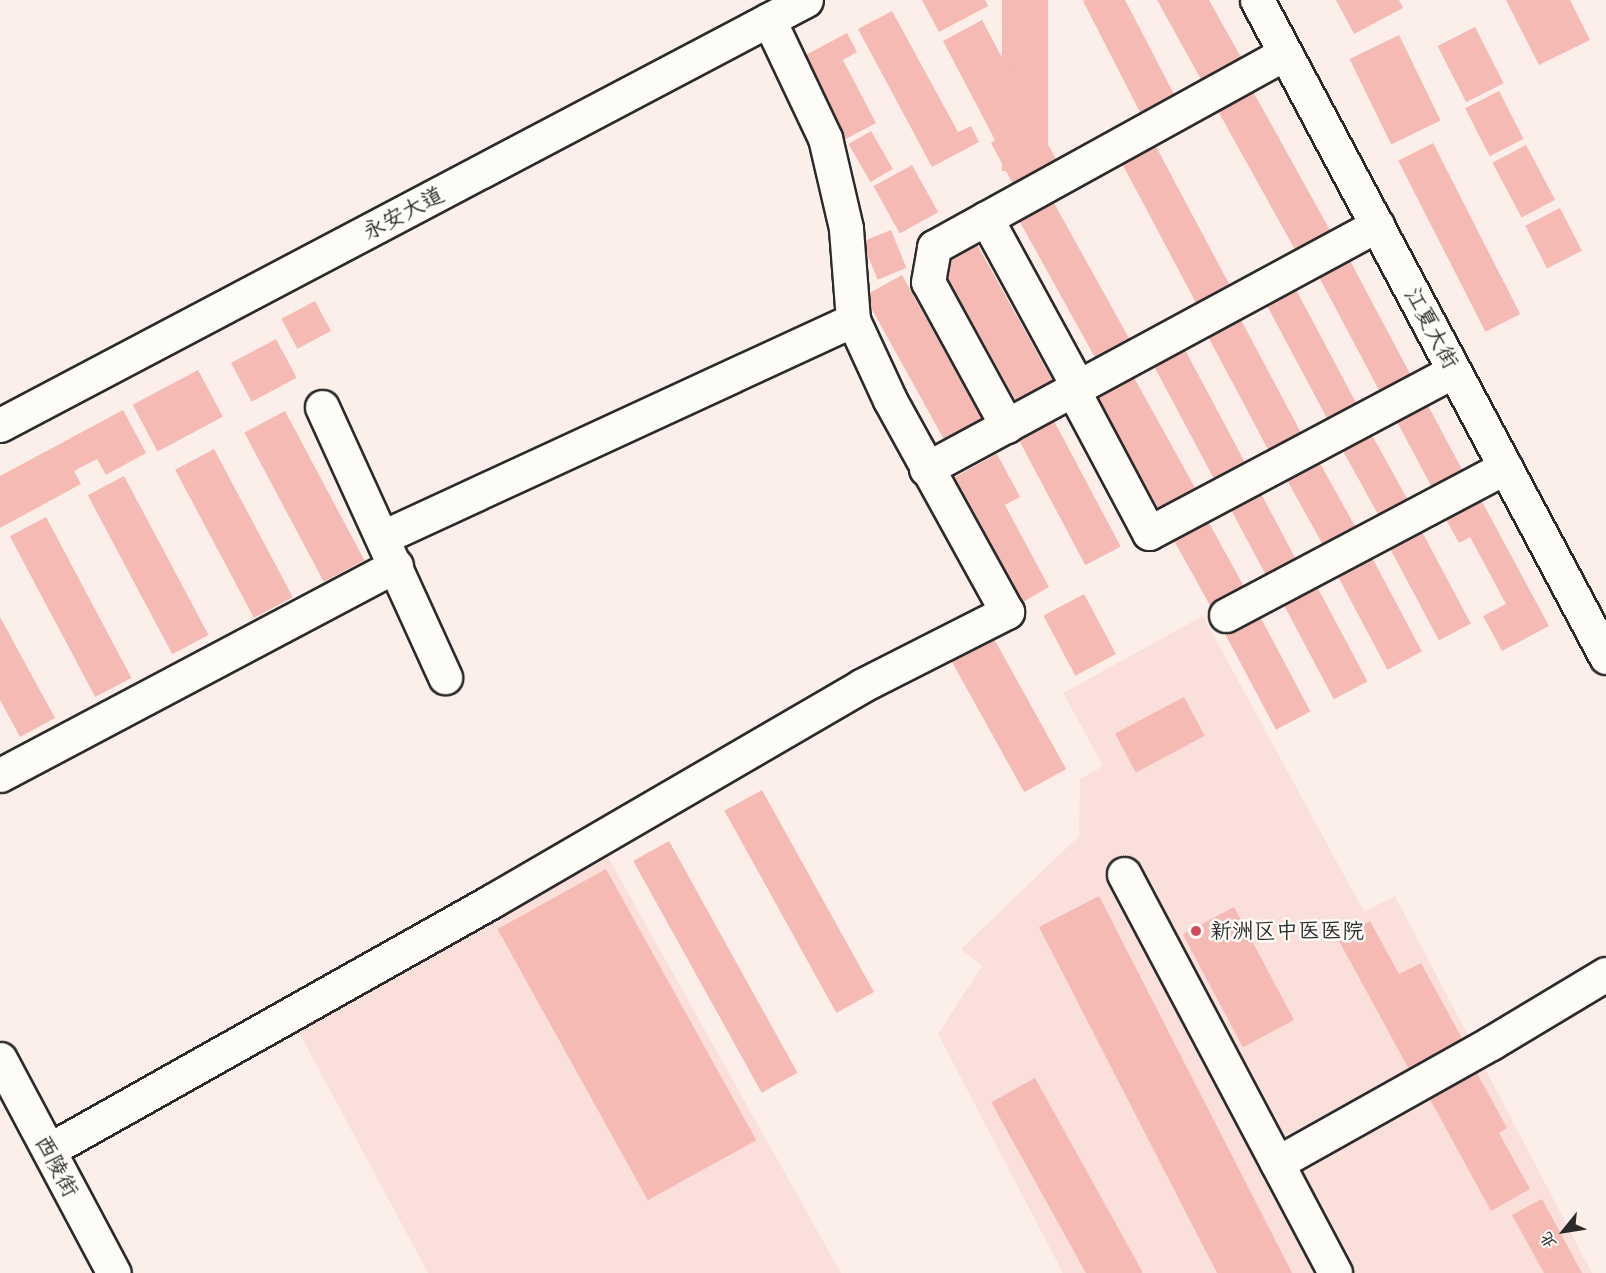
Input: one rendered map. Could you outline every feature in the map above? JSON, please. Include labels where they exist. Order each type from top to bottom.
[{"type":"street","name":"永安大道","points":[[0,425],[806,0]]},
{"type":"street","name":"江夏大街","points":[[1257,0],[1606,657]]},
{"type":"street","points":[[49,1150],[492,901],[861,686],[1006,612],[926,469],[890,400],[853,320],[846,228],[825,138],[769,20]]},
{"type":"street","points":[[1007,426],[928,282],[934,247],[1285,52]]},
{"type":"street","points":[[986,218],[1076,388],[1149,533],[1454,371]]},
{"type":"street","points":[[926,469],[1377,225]]},
{"type":"street","points":[[3,767],[389,551],[853,320]]},
{"type":"street","points":[[322,407],[445,677]]},
{"type":"street","points":[[1226,615],[1505,467]]},
{"type":"street","points":[[1124,874],[1335,1273]]},
{"type":"street","points":[[1277,1163],[1491,1043],[1606,974]]},
{"type":"street","name":"西陵街","points":[[0,1059],[114,1273]]},
{"type":"shaded area","name":"新洲区中医医院","points":[[1203,616],[1364,912],[1395,896],[1592,1273],[1063,1273],[938,1034],[982,966],[961,949],[1079,836],[1080,779],[1103,766],[1063,693]]},
{"type":"shaded area","points":[[608,857],[841,1273],[428,1273],[296,1027]]},
{"type":"building","points":[[922,0],[985,0],[988,6],[939,32]]},
{"type":"building","points":[[1002,0],[1048,0],[1048,171],[1002,171]]},
{"type":"building","points":[[1125,0],[1175,96],[1141,114],[1083,1]]},
{"type":"building","points":[[1157,0],[1209,0],[1243,61],[1203,83]]},
{"type":"building","points":[[1336,0],[1399,0],[1403,8],[1354,34]]},
{"type":"building","points":[[1506,0],[1570,0],[1590,40],[1539,65]]},
{"type":"building","points":[[892,11],[958,132],[971,126],[979,142],[932,167],[858,29]]},
{"type":"building","points":[[982,20],[1057,161],[1013,184],[991,143],[995,140],[943,41]]},
{"type":"building","points":[[1475,27],[1504,83],[1466,102],[1438,46]]},
{"type":"building","points":[[847,33],[857,52],[843,60],[876,123],[844,140],[800,58]]},
{"type":"building","points":[[1399,35],[1441,120],[1391,144],[1350,59]]},
{"type":"building","points":[[1250,86],[1333,236],[1298,255],[1215,105]]},
{"type":"building","points":[[1499,91],[1524,139],[1490,156],[1465,108]]},
{"type":"building","points":[[871,131],[893,169],[870,182],[848,144]]},
{"type":"building","points":[[1152,139],[1232,289],[1198,307],[1118,157]]},
{"type":"building","points":[[1433,143],[1520,314],[1485,332],[1398,161]]},
{"type":"building","points":[[1526,145],[1555,200],[1522,218],[1492,163]]},
{"type":"building","points":[[912,165],[938,212],[900,234],[874,186]]},
{"type":"building","points":[[1049,194],[1132,344],[1098,362],[1015,213]]},
{"type":"building","points":[[1560,208],[1582,251],[1547,268],[1525,226]]},
{"type":"building","points":[[891,230],[906,268],[878,280],[862,242]]},
{"type":"building","points":[[973,237],[1056,387],[1020,408],[936,257]]},
{"type":"building","points":[[1348,257],[1415,383],[1384,400],[1317,273]]},
{"type":"building","points":[[902,275],[985,425],[948,446],[864,296]]},
{"type":"building","points":[[1294,286],[1361,412],[1332,428],[1265,301]]},
{"type":"building","points":[[315,301],[331,331],[297,349],[281,319]]},
{"type":"building","points":[[1240,318],[1306,442],[1273,459],[1207,335]]},
{"type":"building","points":[[276,339],[297,378],[252,402],[231,363]]},
{"type":"building","points":[[1183,346],[1250,472],[1219,489],[1152,362]]},
{"type":"building","points":[[198,370],[223,417],[158,452],[133,405]]},
{"type":"building","points":[[1132,374],[1201,498],[1164,519],[1095,394]]},
{"type":"building","points":[[1424,398],[1466,477],[1435,493],[1393,414]]},
{"type":"building","points":[[123,410],[146,453],[106,475],[97,459],[74,471],[81,484],[0,528],[0,476]]},
{"type":"building","points":[[285,411],[364,560],[324,582],[244,433]]},
{"type":"building","points":[[1054,421],[1121,546],[1085,565],[1019,440]]},
{"type":"building","points":[[1368,428],[1412,507],[1383,523],[1339,444]]},
{"type":"building","points":[[214,449],[293,597],[254,618],[175,470]]},
{"type":"building","points":[[997,454],[1020,497],[1005,505],[1049,587],[1023,602],[955,477]]},
{"type":"building","points":[[1316,456],[1360,535],[1327,553],[1284,474]]},
{"type":"building","points":[[124,476],[209,635],[172,654],[88,495]]},
{"type":"building","points":[[1258,488],[1300,567],[1270,583],[1228,504]]},
{"type":"building","points":[[1478,494],[1549,626],[1502,651],[1483,616],[1506,604],[1470,537],[1459,543],[1443,514]]},
{"type":"building","points":[[1205,516],[1249,595],[1215,614],[1171,535]]},
{"type":"building","points":[[46,517],[131,678],[95,697],[10,536]]},
{"type":"building","points":[[1421,530],[1471,624],[1439,640],[1389,547]]},
{"type":"building","points":[[1368,550],[1422,652],[1388,670],[1334,568]]},
{"type":"building","points":[[1313,579],[1367,681],[1334,699],[1279,597]]},
{"type":"building","points":[[1084,594],[1116,654],[1075,676],[1043,616]]},
{"type":"building","points":[[1256,609],[1310,711],[1276,730],[1222,627]]},
{"type":"building","points":[[0,617],[55,718],[20,737],[0,700]]},
{"type":"building","points":[[993,637],[1066,769],[1024,792],[951,660]]},
{"type":"building","points":[[1184,697],[1205,736],[1136,772],[1115,734]]},
{"type":"building","points":[[762,790],[874,992],[836,1013],[724,811]]},
{"type":"building","points":[[669,841],[797,1073],[762,1093],[633,861]]},
{"type":"building","points":[[606,869],[756,1140],[648,1200],[498,929]]},
{"type":"building","points":[[1099,896],[1292,1273],[1217,1273],[1039,927]]},
{"type":"building","points":[[1234,907],[1294,1020],[1243,1047],[1183,934]]},
{"type":"building","points":[[1370,921],[1399,974],[1421,963],[1465,1044],[1411,1073],[1338,939]]},
{"type":"building","points":[[1472,1064],[1507,1128],[1499,1133],[1530,1189],[1491,1211],[1425,1090]]},
{"type":"building","points":[[1035,1078],[1143,1272],[1086,1273],[991,1102]]},
{"type":"building","points":[[1542,1199],[1582,1273],[1544,1273],[1512,1215]]},
{"type":"place","name":"新洲区中医医院","points":[[1196,931]]}]
